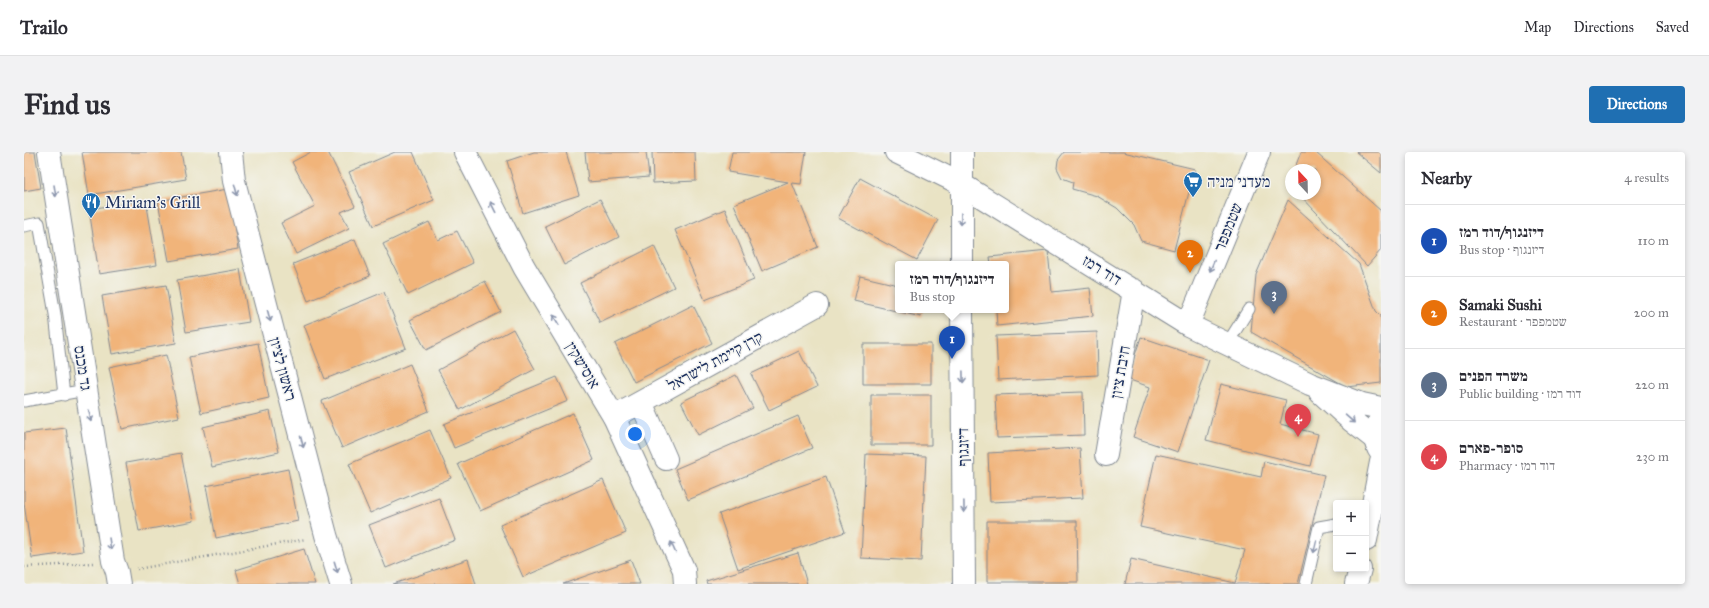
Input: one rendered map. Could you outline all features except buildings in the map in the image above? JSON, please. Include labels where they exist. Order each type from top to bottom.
[{"type":"street","name":"גד מכנס","points":[[49,152],[50,221],[65,311],[86,390],[116,573]]},
{"type":"street","name":"ראשון לציון","points":[[231,152],[234,181],[326,535],[341,584]]},
{"type":"street","name":"אוסישקין","points":[[465,152],[524,267],[614,417],[684,570],[685,584]]},
{"type":"street","name":"דוד רמז","points":[[896,152],[929,158],[961,184],[1134,290],[1188,325],[1310,384],[1362,404],[1381,408]]},
{"type":"street","points":[[962,152],[962,261]]},
{"type":"street","name":"שטמפפר","points":[[1188,325],[1259,152]]},
{"type":"street","name":"חיבת ציון","points":[[1106,455],[1134,290]]},
{"type":"street","name":"קרן קיימת לישראל","points":[[614,417],[817,305]]},
{"type":"street","name":"דיזנגוף","points":[[962,313],[964,584]]},
{"type":"street","name":"דוד רמז","points":[[1310,384],[1352,421],[1379,437]]},
{"type":"street","points":[[641,402],[666,459]]},
{"type":"street","points":[[1369,516],[1381,462]]},
{"type":"street","points":[[1356,584],[1359,572]]},
{"type":"lane","points":[[24,226],[50,221]]},
{"type":"lane","points":[[1227,344],[1249,309]]},
{"type":"lane","points":[[64,395],[65,311]]},
{"type":"lane","points":[[24,401],[86,390]]},
{"type":"lane","points":[[1306,584],[1319,527],[1333,525]]},
{"type":"path","points":[[24,567],[116,573],[326,535]]},
{"type":"place","name":"מעדני מניה","points":[[1193,198]]},
{"type":"place","name":"Miriam's Grill","points":[[91,219]]},
{"type":"place","name":"Samaki Sushi","points":[[1190,273]]},
{"type":"place","name":"משרד הפנים","points":[[1274,314]]},
{"type":"place","name":"דיזנגוף/דוד רמז","points":[[952,359]]},
{"type":"place","name":"סופר-פארם","points":[[1298,437]]}]
